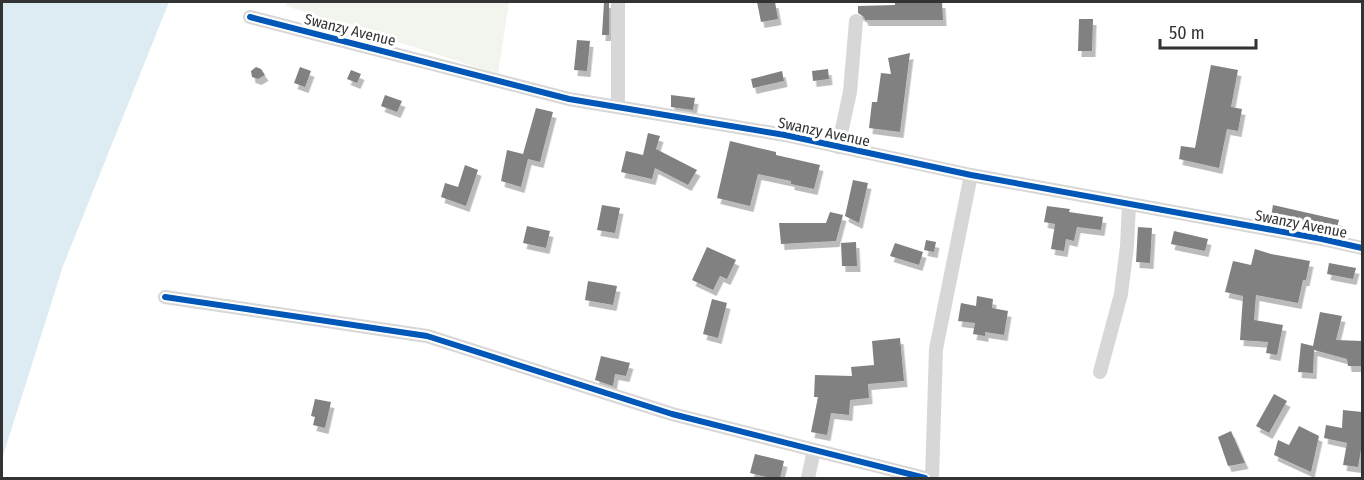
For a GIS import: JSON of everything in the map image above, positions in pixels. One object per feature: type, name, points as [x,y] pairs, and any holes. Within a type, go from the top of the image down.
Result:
[{"type":"street","points":[[618,2],[618,107]]},
{"type":"street","name":"Swanzy Avenue","points":[[250,17],[569,99],[785,135],[971,175],[1362,248]]},
{"type":"street","points":[[838,147],[850,92],[856,21]]},
{"type":"street","points":[[932,478],[936,349],[971,175]]},
{"type":"street","points":[[1100,372],[1121,294],[1129,204]]},
{"type":"street","points":[[165,297],[427,336],[672,414],[925,478]]},
{"type":"street","points":[[808,478],[814,450]]},
{"type":"shaded area","points":[[2,2],[169,2],[63,266],[2,459]]},
{"type":"shaded area","points":[[287,2],[509,2],[498,74],[286,6]]},
{"type":"building","points":[[604,2],[609,2],[609,35],[602,35]]},
{"type":"building","points":[[757,2],[775,2],[778,19],[761,22]]},
{"type":"building","points":[[895,2],[942,2],[943,20],[865,20],[858,13],[858,6],[895,5]]},
{"type":"building","points":[[1079,19],[1093,19],[1092,51],[1078,51]]},
{"type":"building","points":[[577,40],[590,41],[587,71],[574,70]]},
{"type":"building","points":[[910,53],[900,132],[869,128],[872,102],[877,102],[881,73],[891,74],[888,58]]},
{"type":"building","points":[[1211,65],[1238,70],[1231,107],[1242,109],[1238,131],[1227,129],[1219,168],[1179,159],[1181,146],[1195,148]]},
{"type":"building","points":[[256,67],[261,69],[265,75],[258,79],[252,77],[251,71]]},
{"type":"building","points":[[300,67],[311,71],[305,87],[294,83]]},
{"type":"building","points":[[828,69],[829,79],[813,81],[812,71]]},
{"type":"building","points":[[351,70],[361,74],[357,83],[347,79]]},
{"type":"building","points":[[782,71],[784,81],[753,88],[751,79]]},
{"type":"building","points":[[385,95],[402,101],[397,112],[381,106]]},
{"type":"building","points":[[671,95],[695,98],[693,110],[671,107]]},
{"type":"building","points":[[536,108],[553,112],[540,162],[528,159],[521,187],[501,181],[507,150],[523,154]]},
{"type":"building","points":[[648,133],[660,136],[656,149],[697,170],[688,185],[655,168],[652,179],[621,172],[626,151],[643,155]]},
{"type":"building","points":[[730,141],[820,165],[814,189],[758,174],[750,206],[717,198]]},
{"type":"building","points":[[465,165],[478,170],[466,206],[441,197],[445,183],[458,187]]},
{"type":"building","points":[[853,180],[868,183],[859,223],[845,216]]},
{"type":"building","points":[[602,205],[620,208],[615,233],[597,230]]},
{"type":"building","points":[[1273,205],[1339,220],[1336,231],[1271,217]]},
{"type":"building","points":[[1047,206],[1103,217],[1101,230],[1077,227],[1074,241],[1066,239],[1064,251],[1051,249],[1055,224],[1044,222]]},
{"type":"building","points":[[830,212],[843,215],[836,241],[781,244],[779,223],[826,223]]},
{"type":"building","points":[[527,226],[550,231],[546,248],[523,243]]},
{"type":"building","points":[[1138,227],[1152,228],[1150,263],[1136,262]]},
{"type":"building","points":[[1174,231],[1208,239],[1205,251],[1171,244]]},
{"type":"building","points":[[926,240],[936,242],[934,252],[924,250]]},
{"type":"building","points":[[856,242],[857,266],[842,266],[841,243]]},
{"type":"building","points":[[895,243],[923,252],[919,265],[890,256]]},
{"type":"building","points":[[707,247],[736,260],[727,279],[720,276],[713,290],[692,280]]},
{"type":"building","points":[[1255,249],[1310,261],[1298,303],[1256,295],[1254,320],[1283,325],[1277,355],[1266,353],[1268,342],[1240,340],[1243,296],[1225,292],[1233,261],[1251,265]]},
{"type":"building","points":[[1329,263],[1356,268],[1353,279],[1327,274]]},
{"type":"building","points":[[588,281],[617,286],[613,305],[585,300]]},
{"type":"building","points":[[977,296],[993,299],[992,308],[1008,311],[1004,335],[985,332],[985,336],[973,334],[975,323],[958,321],[961,303],[976,306]]},
{"type":"building","points":[[712,299],[727,303],[718,338],[703,334]]},
{"type":"building","points":[[1320,312],[1342,316],[1336,340],[1362,341],[1362,366],[1348,366],[1347,359],[1314,350],[1313,373],[1298,372],[1301,343],[1313,346]]},
{"type":"building","points":[[900,338],[904,381],[868,384],[869,398],[850,400],[849,415],[831,413],[827,435],[811,432],[818,397],[814,397],[815,375],[852,376],[851,367],[874,365],[872,341]]},
{"type":"building","points":[[601,356],[630,363],[626,376],[615,374],[613,386],[595,380]]},
{"type":"building","points":[[1274,394],[1287,401],[1269,433],[1256,426]]},
{"type":"building","points":[[315,399],[331,402],[325,428],[313,425],[315,417],[311,416]]},
{"type":"building","points":[[1343,410],[1362,412],[1362,444],[1358,467],[1343,465],[1347,443],[1324,438],[1326,425],[1342,428]]},
{"type":"building","points":[[1299,426],[1319,436],[1311,472],[1274,455],[1278,440],[1289,445]]},
{"type":"building","points":[[1231,431],[1245,463],[1228,466],[1218,437]]},
{"type":"building","points":[[755,454],[784,461],[780,478],[750,473]]},
{"type":"cycle path","points":[[250,17],[569,99],[785,135],[971,175],[1362,248]]},
{"type":"cycle path","points":[[165,297],[427,336],[672,414],[925,478]]}]
